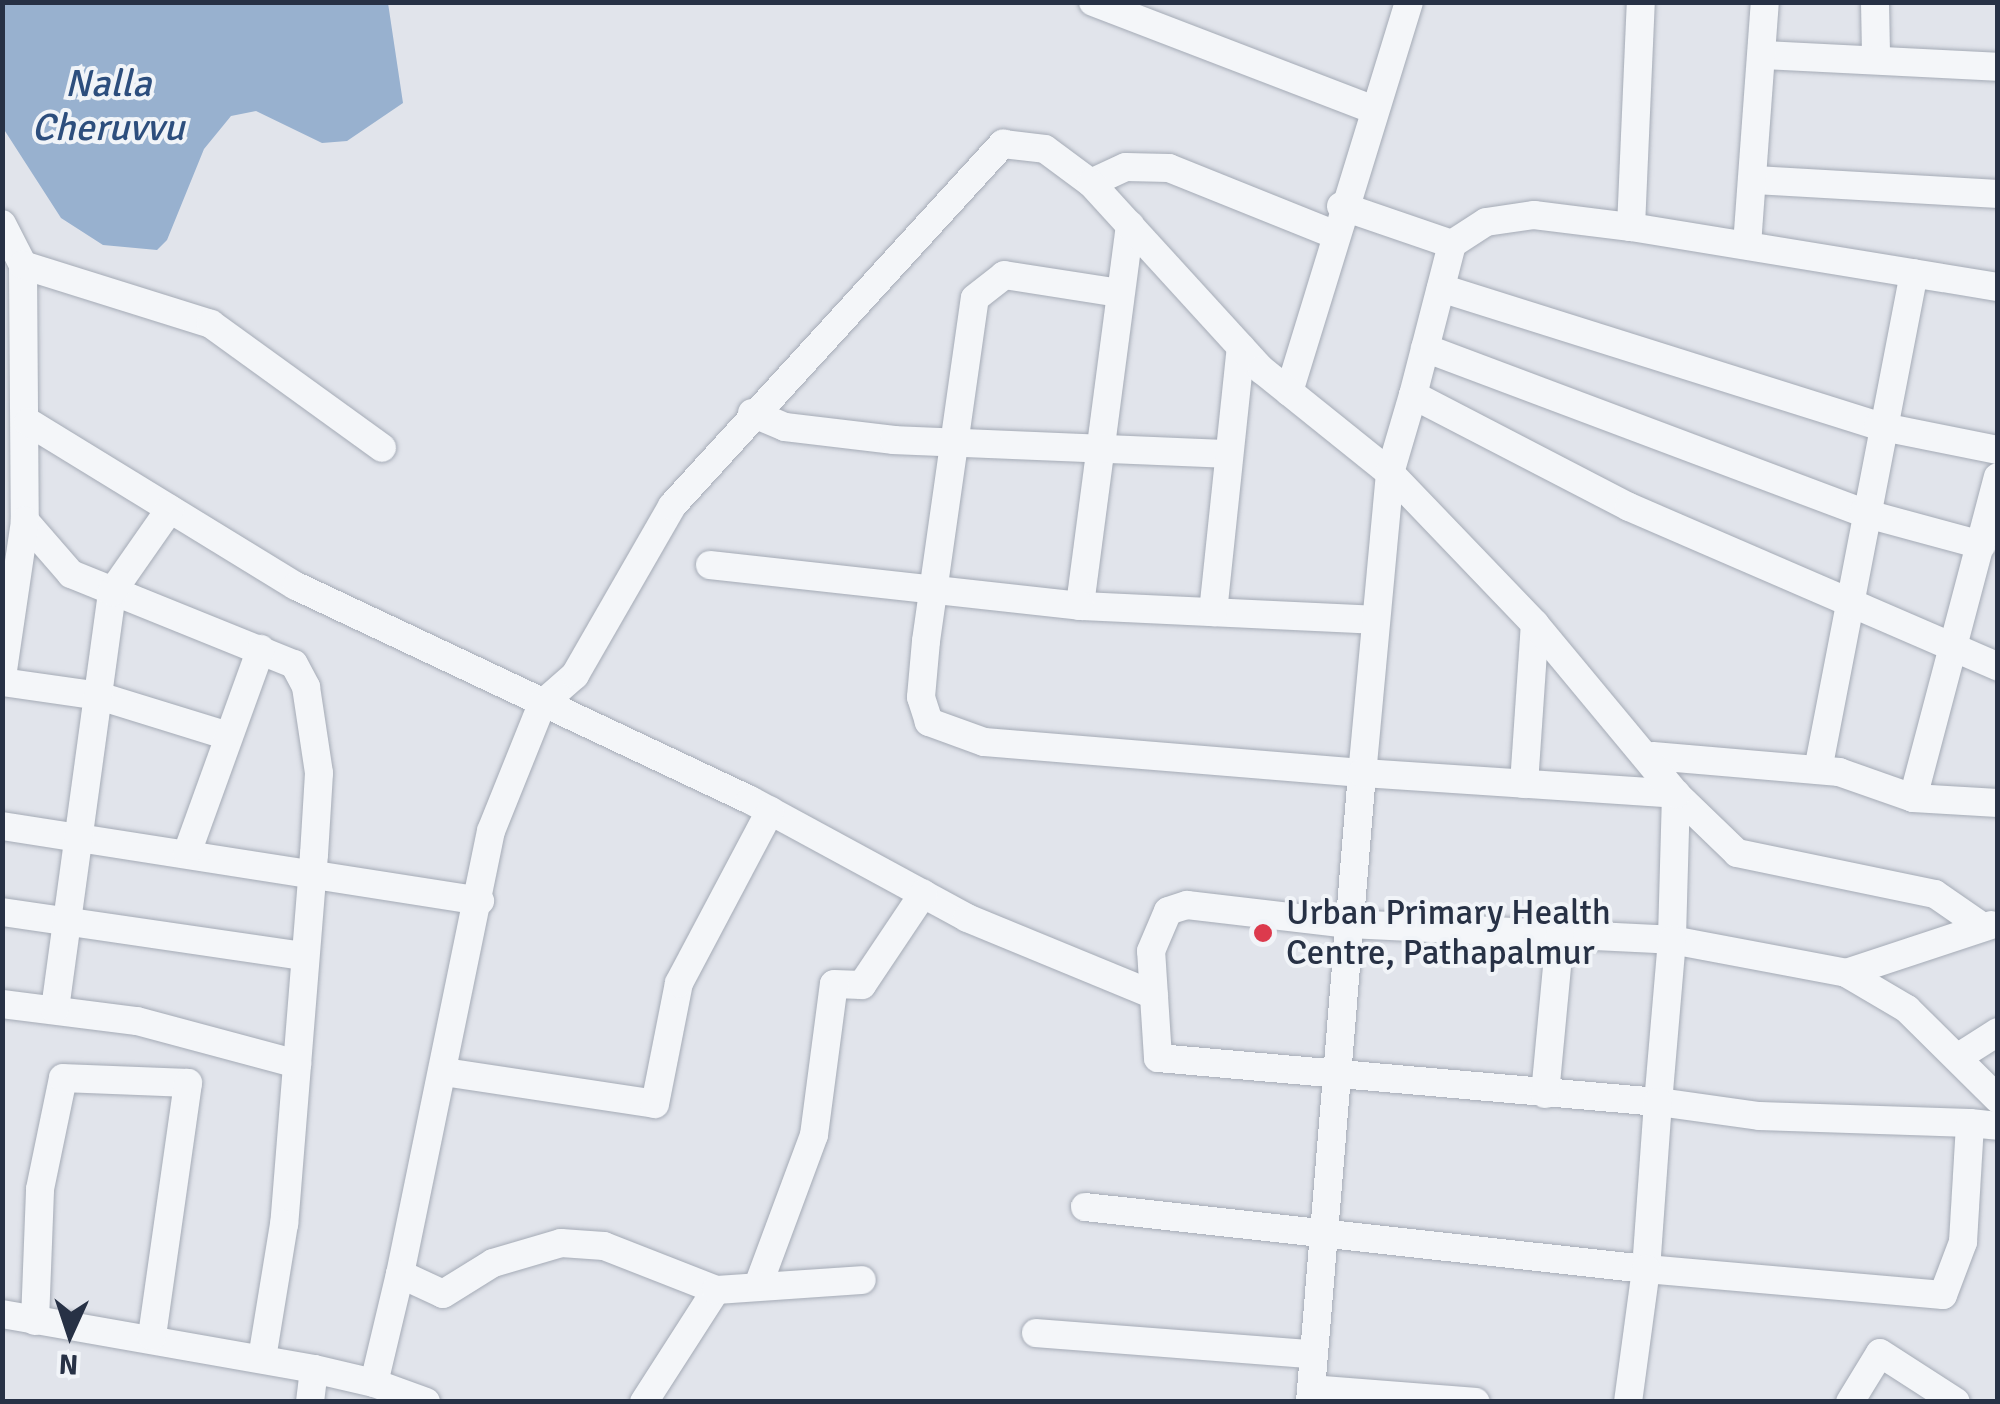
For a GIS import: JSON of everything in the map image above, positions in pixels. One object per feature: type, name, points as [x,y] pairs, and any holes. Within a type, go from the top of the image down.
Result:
[{"type":"street","points":[[1093,2],[1376,110]]},
{"type":"street","points":[[1290,392],[1336,219],[1376,110],[1409,2]]},
{"type":"street","points":[[1630,226],[1641,2]]},
{"type":"street","points":[[1747,245],[1756,180],[1765,2]]},
{"type":"street","points":[[1875,2],[1876,54]]},
{"type":"street","points":[[1763,55],[1876,54],[1998,67]]},
{"type":"street","points":[[374,1383],[444,1072],[491,831],[542,704],[576,675],[646,543],[752,413],[1003,144],[1045,149],[1091,183],[1241,347],[1390,473],[1536,624],[1652,756],[1676,794],[1738,853],[1935,894],[1989,925]]},
{"type":"street","points":[[1091,183],[1126,167],[1170,168],[1336,219],[1452,244]]},
{"type":"street","points":[[1756,180],[1998,194]]},
{"type":"street","points":[[1476,1402],[1311,1396],[1310,1354],[1390,473],[1452,244],[1486,222],[1534,215],[1630,226],[1998,287]]},
{"type":"street","points":[[2,224],[23,265],[28,422],[25,521],[8,607],[2,680],[100,696],[228,736]]},
{"type":"street","points":[[1080,606],[1130,225]]},
{"type":"street","points":[[23,265],[211,324],[382,448]]},
{"type":"street","points":[[1818,770],[1878,426],[1914,273]]},
{"type":"street","points":[[1119,293],[1004,275],[984,282],[933,592],[921,697],[929,722],[948,735],[1362,773],[1676,794]]},
{"type":"street","points":[[1442,288],[1878,426],[1998,450]]},
{"type":"street","points":[[1213,612],[1241,347]]},
{"type":"street","points":[[1425,348],[1863,513],[1982,545]]},
{"type":"street","points":[[1413,395],[1848,606],[1948,652],[1998,668]]},
{"type":"street","points":[[752,413],[819,432],[1101,444],[1230,454]]},
{"type":"street","points":[[28,422],[296,586],[770,811],[923,894],[1154,995]]},
{"type":"street","points":[[1913,798],[1948,652],[1982,545],[1998,477]]},
{"type":"street","points":[[54,1009],[112,592],[170,509]]},
{"type":"street","points":[[25,521],[72,574],[294,664],[306,687],[319,772],[313,873],[276,1294],[262,1358]]},
{"type":"street","points":[[710,565],[1080,606],[1376,620]]},
{"type":"street","points":[[1524,784],[1536,624]]},
{"type":"street","points":[[187,853],[261,649]]},
{"type":"street","points":[[1652,756],[1818,770],[1913,798],[1998,804]]},
{"type":"street","points":[[1628,1402],[1646,1269],[1672,940],[1676,794]]},
{"type":"street","points":[[444,1072],[655,1104],[679,983],[770,811]]},
{"type":"street","points":[[2,826],[480,900]]},
{"type":"street","points":[[759,1284],[814,1135],[834,984],[862,985],[923,894]]},
{"type":"street","points":[[1084,1207],[1323,1239],[1942,1295],[1962,1242],[1984,1124],[1759,1116],[1658,1102],[1336,1080],[1158,1058],[1151,951],[1168,911],[1187,905],[1349,924],[1672,940],[1846,973],[1960,1056],[1998,1099]]},
{"type":"street","points":[[2,912],[304,956]]},
{"type":"street","points":[[1846,973],[1989,925]]},
{"type":"street","points":[[1545,1094],[1560,935]]},
{"type":"street","points":[[2,1004],[54,1009],[297,1064]]},
{"type":"street","points":[[1960,1056],[1998,1032]]},
{"type":"street","points":[[35,1321],[40,1189],[63,1078],[188,1083],[152,1336]]},
{"type":"street","points":[[400,1274],[443,1294],[494,1263],[561,1243],[604,1246],[716,1290],[759,1284],[862,1280]]},
{"type":"street","points":[[644,1402],[716,1290]]},
{"type":"street","points":[[2,1314],[152,1336],[262,1358],[374,1383],[426,1402]]},
{"type":"street","points":[[1036,1332],[1310,1354]]},
{"type":"street","points":[[1850,1402],[1880,1353],[1956,1402]]},
{"type":"street","points":[[310,1402],[314,1369]]},
{"type":"water","name":"Nalla Cheruvvu","points":[[3,2],[388,3],[403,103],[347,141],[322,143],[256,111],[231,116],[204,149],[167,240],[157,250],[103,245],[61,218],[3,128]]},
{"type":"place","name":"Urban Primary Health Centre, Pathapalmur","points":[[1263,933]]}]
